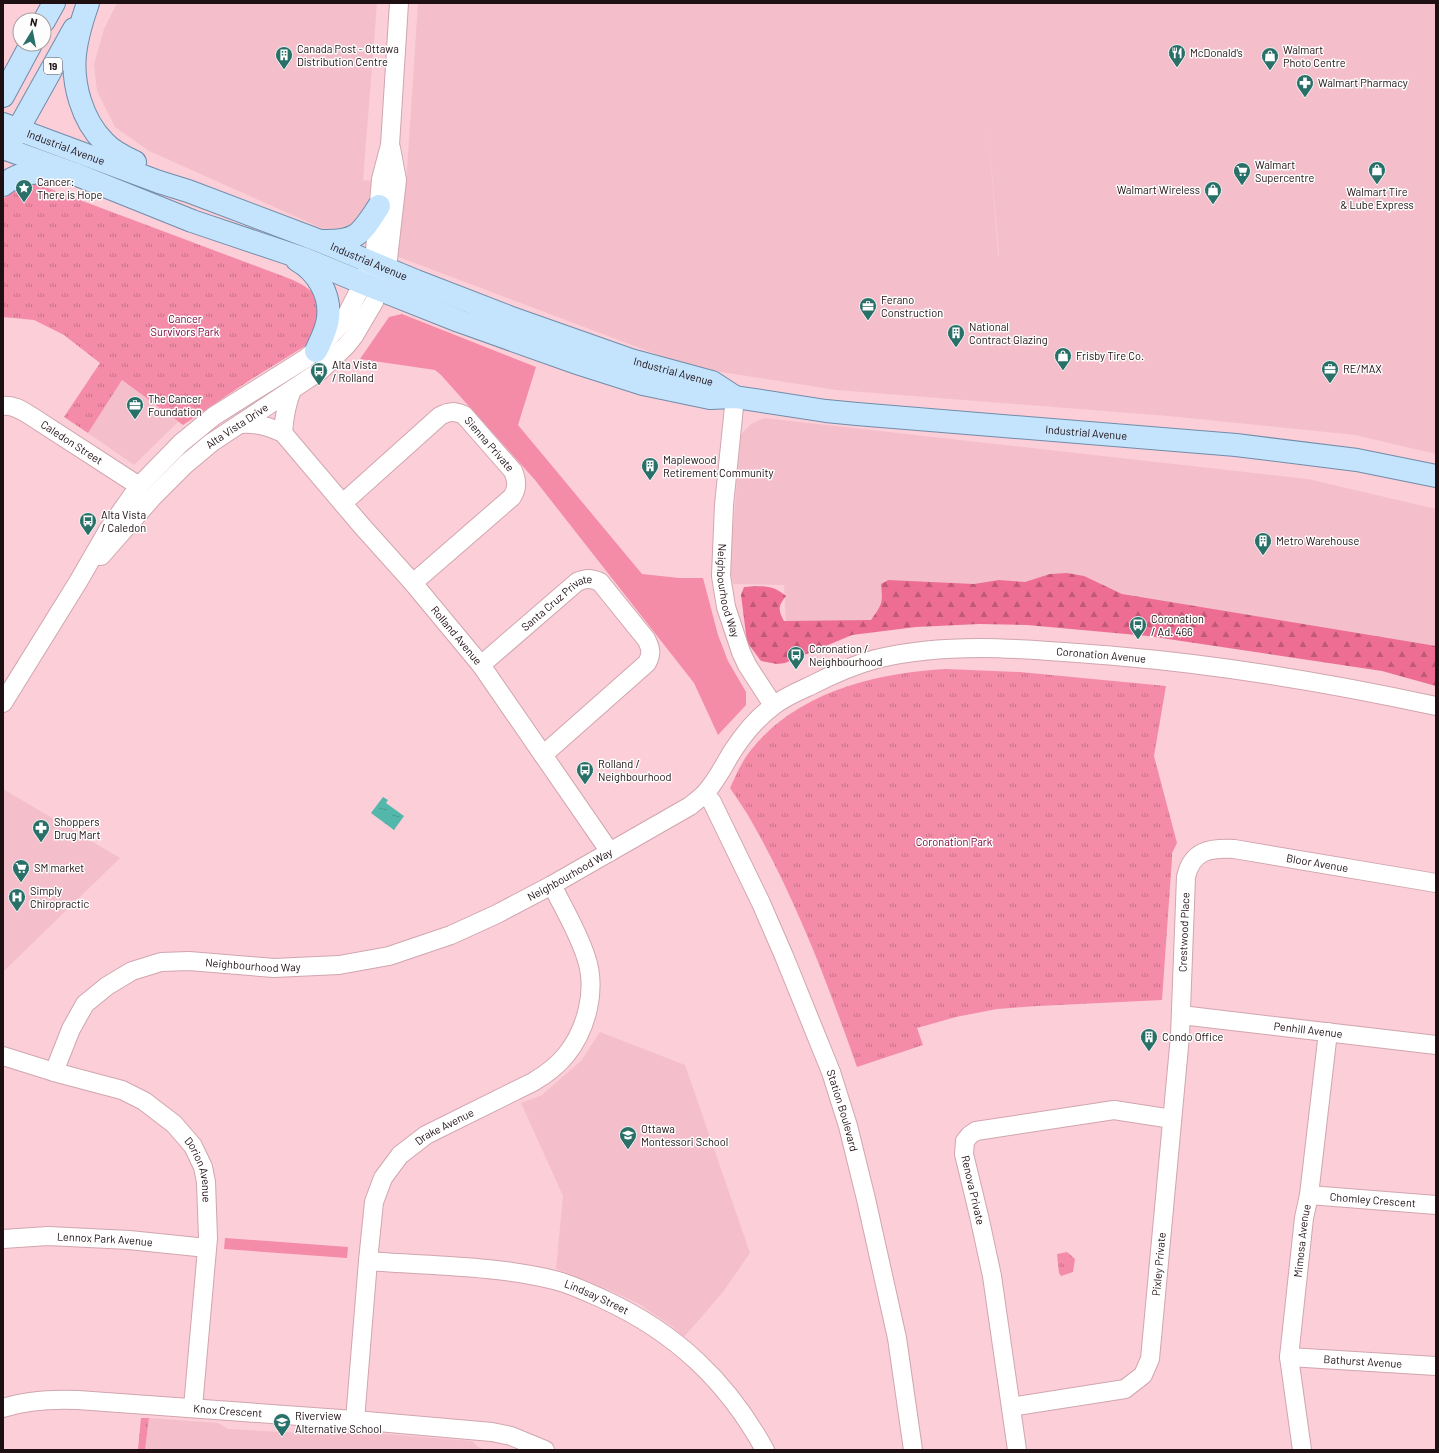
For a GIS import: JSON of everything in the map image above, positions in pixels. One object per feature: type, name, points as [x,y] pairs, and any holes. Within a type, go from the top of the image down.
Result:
[{"type":"main road","points":[[49,12],[54,3]]},
{"type":"main road","points":[[87,3],[77,38],[75,70],[77,90],[86,116],[104,143],[117,152],[188,191]]},
{"type":"main road","name":"19","points":[[4,151],[10,127],[87,3]]},
{"type":"main road","points":[[3,96],[27,52]]},
{"type":"main road","name":"Industrial Avenue","points":[[10,127],[159,182],[188,191],[320,241],[416,282],[533,326],[631,360],[712,382],[735,397]]},
{"type":"main road","name":"Industrial Avenue","points":[[4,151],[75,174],[192,221],[306,259],[459,321],[574,362],[643,384],[710,398],[735,397],[857,414],[1236,445],[1357,460],[1436,476]]},
{"type":"main road","points":[[3,185],[9,180],[27,172],[75,174]]},
{"type":"main road","points":[[320,241],[339,242],[359,234],[379,206]]},
{"type":"main road","points":[[267,246],[300,262],[310,270],[322,286],[328,303],[328,319],[316,351]]},
{"type":"street","points":[[379,265],[376,247],[381,179],[390,145],[399,3]]},
{"type":"street","points":[[379,265],[397,180],[390,145]]},
{"type":"street","name":"Alta Vista Drive","points":[[78,582],[171,479],[211,443],[320,371],[346,346],[363,323],[371,286],[379,265]]},
{"type":"street","name":"Alta Vista Drive","points":[[3,703],[78,582],[108,530],[139,486],[181,443],[214,416],[299,364],[316,351],[340,325],[354,302],[371,286]]},
{"type":"street","points":[[283,433],[283,421],[286,405],[292,390]]},
{"type":"street","name":"Neighbourhood Way","points":[[54,1072],[71,1029],[85,1004],[107,986],[132,972],[160,962],[189,961],[274,968],[338,965],[389,956],[451,935],[552,885],[690,806],[705,794],[744,736],[773,706],[747,665],[741,652],[726,607],[721,576],[724,504],[735,397]]},
{"type":"street","name":"Caledon Street","points":[[3,406],[6,405],[19,409],[31,416],[139,486]]},
{"type":"street","name":"Sienna Private","points":[[343,503],[440,416],[448,412],[456,411],[464,415],[510,466],[517,479],[516,491],[512,497],[413,583]]},
{"type":"street","name":"Rolland Avenue","points":[[240,424],[254,423],[267,426],[283,433],[413,583],[481,665],[610,852]]},
{"type":"street","name":"Santa Cruz Private","points":[[481,665],[577,582],[584,579],[592,578],[600,582],[646,639],[650,647],[651,656],[647,663],[543,754]]},
{"type":"street","name":"Coronation Avenue","points":[[773,706],[832,675],[871,661],[893,656],[968,648],[1066,652],[1191,664],[1304,679],[1366,690],[1436,706]]},
{"type":"street","name":"Station Boulevard","points":[[705,794],[712,802],[761,903],[831,1072],[850,1133],[897,1338],[913,1450]]},
{"type":"street","name":"Bloor Avenue","points":[[1199,854],[1215,849],[1234,849],[1436,883]]},
{"type":"street","name":"Crestwood Place","points":[[1181,1015],[1186,877],[1189,866],[1199,854]]},
{"type":"street","name":"Drake Avenue","points":[[354,1420],[374,1202],[383,1178],[400,1155],[426,1135],[533,1082],[544,1075],[566,1056],[582,1027],[588,1010],[590,974],[577,934],[552,885]]},
{"type":"street","name":"Penhill Avenue","points":[[1181,1015],[1436,1045]]},
{"type":"street","name":"Pixley Private","points":[[1011,1407],[1125,1389],[1143,1376],[1150,1358],[1181,1015]]},
{"type":"street","name":"Mimosa Avenue","points":[[1302,1450],[1289,1357],[1304,1218],[1309,1195],[1328,1032]]},
{"type":"street","name":"Dorion Avenue","points":[[3,1056],[54,1072],[122,1090],[144,1102],[174,1124],[193,1146],[203,1167],[206,1182],[207,1248],[193,1407]]},
{"type":"street","name":"Renova Private","points":[[1017,1450],[992,1276],[979,1216],[965,1163],[965,1141],[976,1131],[1114,1110],[1172,1119]]},
{"type":"street","name":"Chomley Crescent","points":[[1309,1195],[1436,1205]]},
{"type":"street","name":"Lennox Park Avenue","points":[[3,1239],[48,1236],[129,1240],[207,1248]]},
{"type":"street","name":"Lindsay Street","points":[[368,1261],[482,1269],[538,1277],[562,1283],[616,1305],[653,1327],[678,1345],[711,1374],[735,1402],[765,1450]]},
{"type":"street","name":"Bathurst Avenue","points":[[1289,1357],[1436,1366]]},
{"type":"street","name":"Knox Crescent","points":[[3,1408],[39,1400],[193,1407],[492,1432],[511,1436],[545,1450]]},
{"type":"shaded area","points":[[117,3],[377,3],[363,180],[406,185],[418,3],[1436,3],[1436,454],[1355,435],[1168,416],[836,390],[690,367],[319,227],[149,151],[115,127],[97,91],[94,64],[104,29]],"holes":[[[988,126],[999,256],[998,254]]]},
{"type":"shaded area","points":[[122,380],[178,422],[134,465],[88,433]]},
{"type":"shaded area","points":[[764,418],[1308,479],[1436,509],[1436,656],[1056,593],[884,580],[878,621],[786,623],[784,585],[733,584],[731,573],[731,551],[741,434],[751,424]]},
{"type":"shaded area","points":[[3,789],[120,858],[3,972]]},
{"type":"shaded area","name":"Ottawa Montessori School","points":[[600,1032],[685,1065],[750,1253],[723,1292],[684,1337],[672,1326],[639,1304],[607,1289],[556,1269],[563,1196],[521,1103],[542,1095],[581,1061]]},
{"type":"shaded area","name":"Riverview Alternative School","points":[[149,1418],[218,1423],[228,1429],[299,1433],[308,1428],[472,1441],[478,1447],[486,1450],[145,1450]]},
{"type":"green space","name":"Cancer Survivors Park","points":[[32,182],[303,285],[313,293],[322,306],[310,343],[250,380],[183,425],[122,380],[88,433],[64,417],[100,363],[64,335],[34,320],[3,317],[3,200],[16,188],[23,184]]},
{"type":"green space","points":[[402,314],[536,367],[518,425],[642,574],[679,578],[703,578],[718,635],[728,661],[746,692],[746,705],[718,735],[694,683],[535,480],[441,375],[435,370],[360,359],[389,317]]},
{"type":"green space","points":[[1067,573],[1084,576],[1122,594],[1436,646],[1436,686],[1382,671],[1148,636],[1027,625],[979,624],[916,627],[852,635],[785,663],[777,664],[761,661],[747,642],[741,595],[744,587],[761,586],[776,589],[786,596],[780,605],[781,614],[784,621],[871,620],[881,604],[881,584],[888,580],[974,584],[999,580],[1025,582],[1050,574]]},
{"type":"green space","name":"Coronation Park","points":[[946,669],[1020,672],[1166,686],[1154,756],[1177,843],[1172,853],[1162,1000],[997,1009],[956,1017],[917,1028],[923,1045],[857,1067],[823,974],[797,912],[769,853],[748,815],[730,788],[739,768],[748,754],[770,730],[791,713],[814,700],[839,689],[865,681],[919,671]]},
{"type":"green space","points":[[225,1238],[348,1247],[347,1258],[224,1249]]},
{"type":"green space","points":[[1067,1252],[1075,1259],[1073,1272],[1061,1276],[1059,1273],[1057,1254]]},
{"type":"green space","points":[[141,1418],[149,1418],[145,1450],[138,1450]]},
{"type":"water","points":[[383,797],[388,800],[386,803],[404,816],[394,830],[371,813]]},
{"type":"place","name":"McDonald's","points":[[1177,68]]},
{"type":"place","name":"Canada Post - Ottawa Distribution Centre","points":[[284,70]]},
{"type":"place","name":"Walmart Photo Centre","points":[[1270,71]]},
{"type":"place","name":"Walmart Pharmacy","points":[[1305,98]]},
{"type":"place","name":"Walmart Tire & Lube Express","points":[[1377,185]]},
{"type":"place","name":"Walmart Supercentre","points":[[1242,186]]},
{"type":"place","name":"Cancer: There is Hope","points":[[24,203]]},
{"type":"place","name":"Walmart Wireless","points":[[1213,205]]},
{"type":"place","name":"Ferano Construction","points":[[868,321]]},
{"type":"place","name":"National Contract Glazing","points":[[956,348]]},
{"type":"place","name":"Frisby Tire Co.","points":[[1063,371]]},
{"type":"place","name":"RE/MAX","points":[[1330,384]]},
{"type":"place","name":"Alta Vista / Rolland","points":[[319,386]]},
{"type":"place","name":"The Cancer Foundation","points":[[135,420]]},
{"type":"place","name":"Maplewood Retirement Community","points":[[650,481]]},
{"type":"place","name":"Alta Vista / Caledon","points":[[88,536]]},
{"type":"place","name":"Metro Warehouse","points":[[1263,556]]},
{"type":"place","name":"Coronation / Ad. 466","points":[[1138,640]]},
{"type":"place","name":"Coronation / Neighbourhood","points":[[796,670]]},
{"type":"place","name":"Rolland / Neighbourhood","points":[[585,785]]},
{"type":"place","name":"Shoppers Drug Mart","points":[[41,843]]},
{"type":"place","name":"SM market","points":[[21,883]]},
{"type":"place","name":"Simply Chiropractic","points":[[17,912]]},
{"type":"place","name":"Condo Office","points":[[1149,1052]]},
{"type":"place","name":"Ottawa Montessori School","points":[[628,1150]]},
{"type":"place","name":"Riverview Alternative School","points":[[282,1437]]}]
